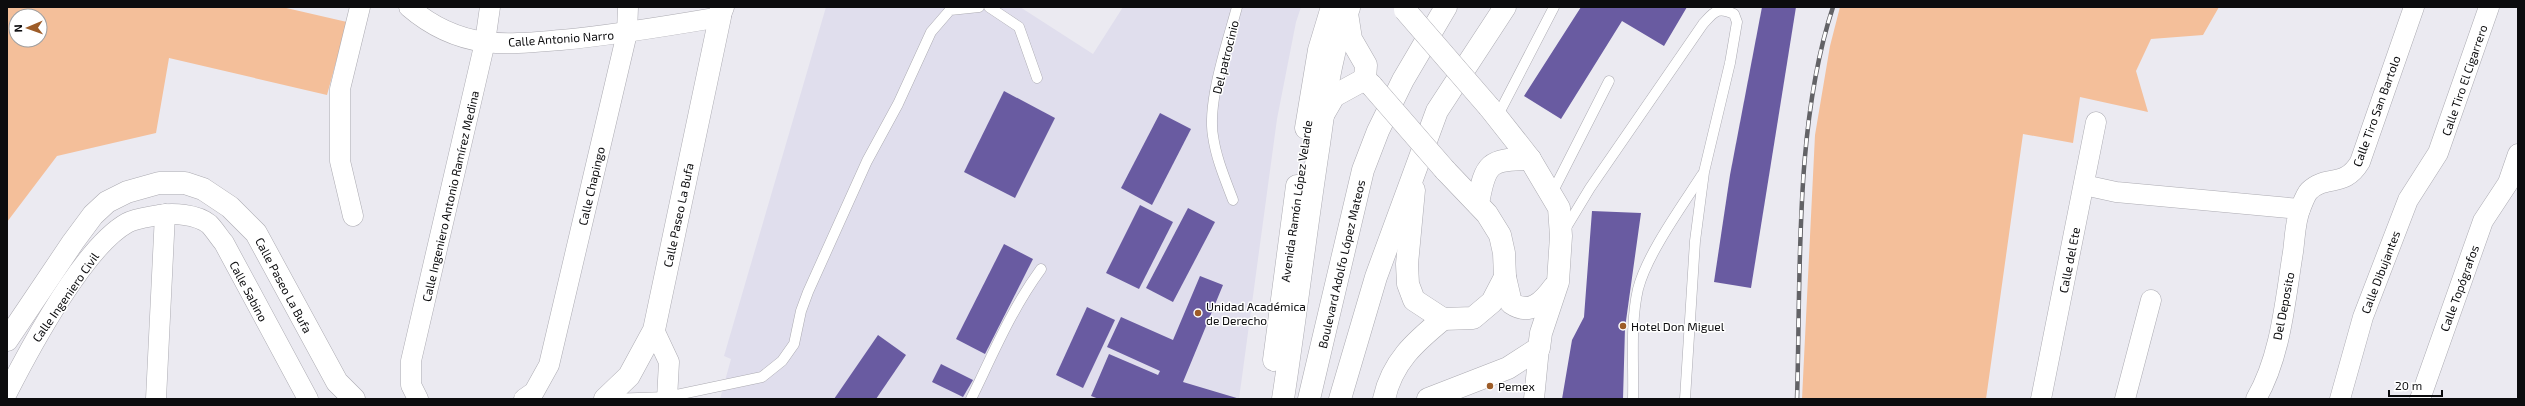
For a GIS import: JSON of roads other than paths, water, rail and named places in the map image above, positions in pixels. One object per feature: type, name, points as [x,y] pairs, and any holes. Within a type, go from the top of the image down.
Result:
[{"type":"street","points":[[353,216],[340,161],[340,89],[360,7]]},
{"type":"street","name":"Calle Antonio Narro","points":[[409,7],[422,18],[442,30],[485,42],[532,43],[627,33],[722,10]]},
{"type":"street","name":"Calle Ingeniero Antonio Ramírez Medina","points":[[414,392],[411,361],[485,42],[490,7]]},
{"type":"street","name":"Calle Chapingo","points":[[524,399],[534,392],[549,365],[627,33],[628,7]]},
{"type":"street","points":[[1340,399],[1376,277],[1437,111],[1505,7]]},
{"type":"street","name":"Calle Tiro San Bartolo","points":[[2300,209],[2309,191],[2324,182],[2346,178],[2353,173],[2360,162],[2414,7]]},
{"type":"street","name":"Calle Tiro El Cigarrero","points":[[2438,153],[2489,7]]},
{"type":"street","points":[[1402,8],[1493,112],[1530,159],[1560,208],[1561,236],[1558,282],[1541,333],[1534,399]]},
{"type":"street","name":"Calle Paseo La Bufa","points":[[607,399],[629,376],[654,330],[722,10]]},
{"type":"street","points":[[1327,53],[1344,11]]},
{"type":"street","points":[[1344,11],[1355,49],[1366,65],[1369,82],[1445,170],[1487,214],[1500,235],[1505,277],[1511,303],[1518,308],[1526,309],[1542,304],[1558,282]]},
{"type":"street","name":"Boulevard Adolfo López Mateos","points":[[1309,399],[1363,170],[1378,130],[1403,80],[1442,13]]},
{"type":"street","name":"Avenida Ramón López Velarde","points":[[1283,399],[1323,115],[1327,53]]},
{"type":"street","name":"Avenida Ramón López Velarde","points":[[1268,399],[1327,53]]},
{"type":"street","points":[[1323,115],[1334,96],[1369,82]]},
{"type":"street","name":"Calle del Ete","points":[[2041,399],[2096,122]]},
{"type":"street","name":"Calle Dibujantes","points":[[2340,399],[2363,317],[2408,200],[2438,153]]},
{"type":"street","name":"Calle Topógrafos","points":[[2420,399],[2483,221],[2508,183],[2518,154]]},
{"type":"street","points":[[1478,204],[1482,182],[1488,169],[1503,159],[1530,159]]},
{"type":"street","points":[[1416,166],[1413,221],[1407,264],[1408,284],[1414,300],[1443,320]]},
{"type":"street","name":"Calle Paseo La Bufa","points":[[7,340],[73,242],[93,215],[107,202],[127,192],[158,183],[185,183],[204,189],[230,207],[256,233],[337,382],[354,399]]},
{"type":"street","points":[[2084,185],[2116,192],[2300,209]]},
{"type":"street","name":"Del Deposito","points":[[2256,399],[2266,382],[2281,326],[2300,209]]},
{"type":"street","points":[[156,399],[165,214]]},
{"type":"street","name":"Calle Ingeniero Civil","points":[[7,393],[32,345],[82,269],[99,248],[128,222],[165,214]]},
{"type":"street","name":"Calle Sabino","points":[[165,214],[181,214],[208,224],[224,243],[308,399]]},
{"type":"street","points":[[1384,399],[1386,387],[1403,354],[1443,320],[1472,318],[1492,302],[1505,277]]},
{"type":"street","points":[[2125,399],[2152,300]]},
{"type":"street","points":[[654,330],[669,362],[667,398]]},
{"type":"street","points":[[1428,399],[1508,368],[1539,348]]},
{"type":"lane","points":[[607,399],[667,398],[762,377],[782,361],[794,344],[801,311],[808,292],[867,161],[898,104],[931,32],[950,10],[979,7]]},
{"type":"lane","points":[[989,7],[1019,27],[1037,78]]},
{"type":"lane","name":"Del patrocinio","points":[[1233,200],[1221,170],[1212,134],[1214,94],[1237,7]]},
{"type":"lane","points":[[1493,112],[1554,7]]},
{"type":"lane","points":[[1561,236],[1590,188],[1703,24],[1714,12],[1724,9],[1734,14],[1737,22],[1730,63],[1704,172],[1695,241],[1685,399]]},
{"type":"lane","points":[[1551,195],[1608,81]]},
{"type":"lane","points":[[1633,399],[1635,316],[1638,289],[1652,257],[1679,210],[1704,172]]},
{"type":"lane","points":[[971,399],[1009,318],[1022,294],[1041,269]]},
{"type":"railway","points":[[1797,399],[1800,252],[1806,150],[1811,101],[1820,53],[1833,7]]},
{"type":"place","name":"Unidad Académica de Derecho","points":[[1198,313]]},
{"type":"place","name":"Hotel Don Miguel","points":[[1623,326]]},
{"type":"place","name":"Pemex","points":[[1490,386]]}]
